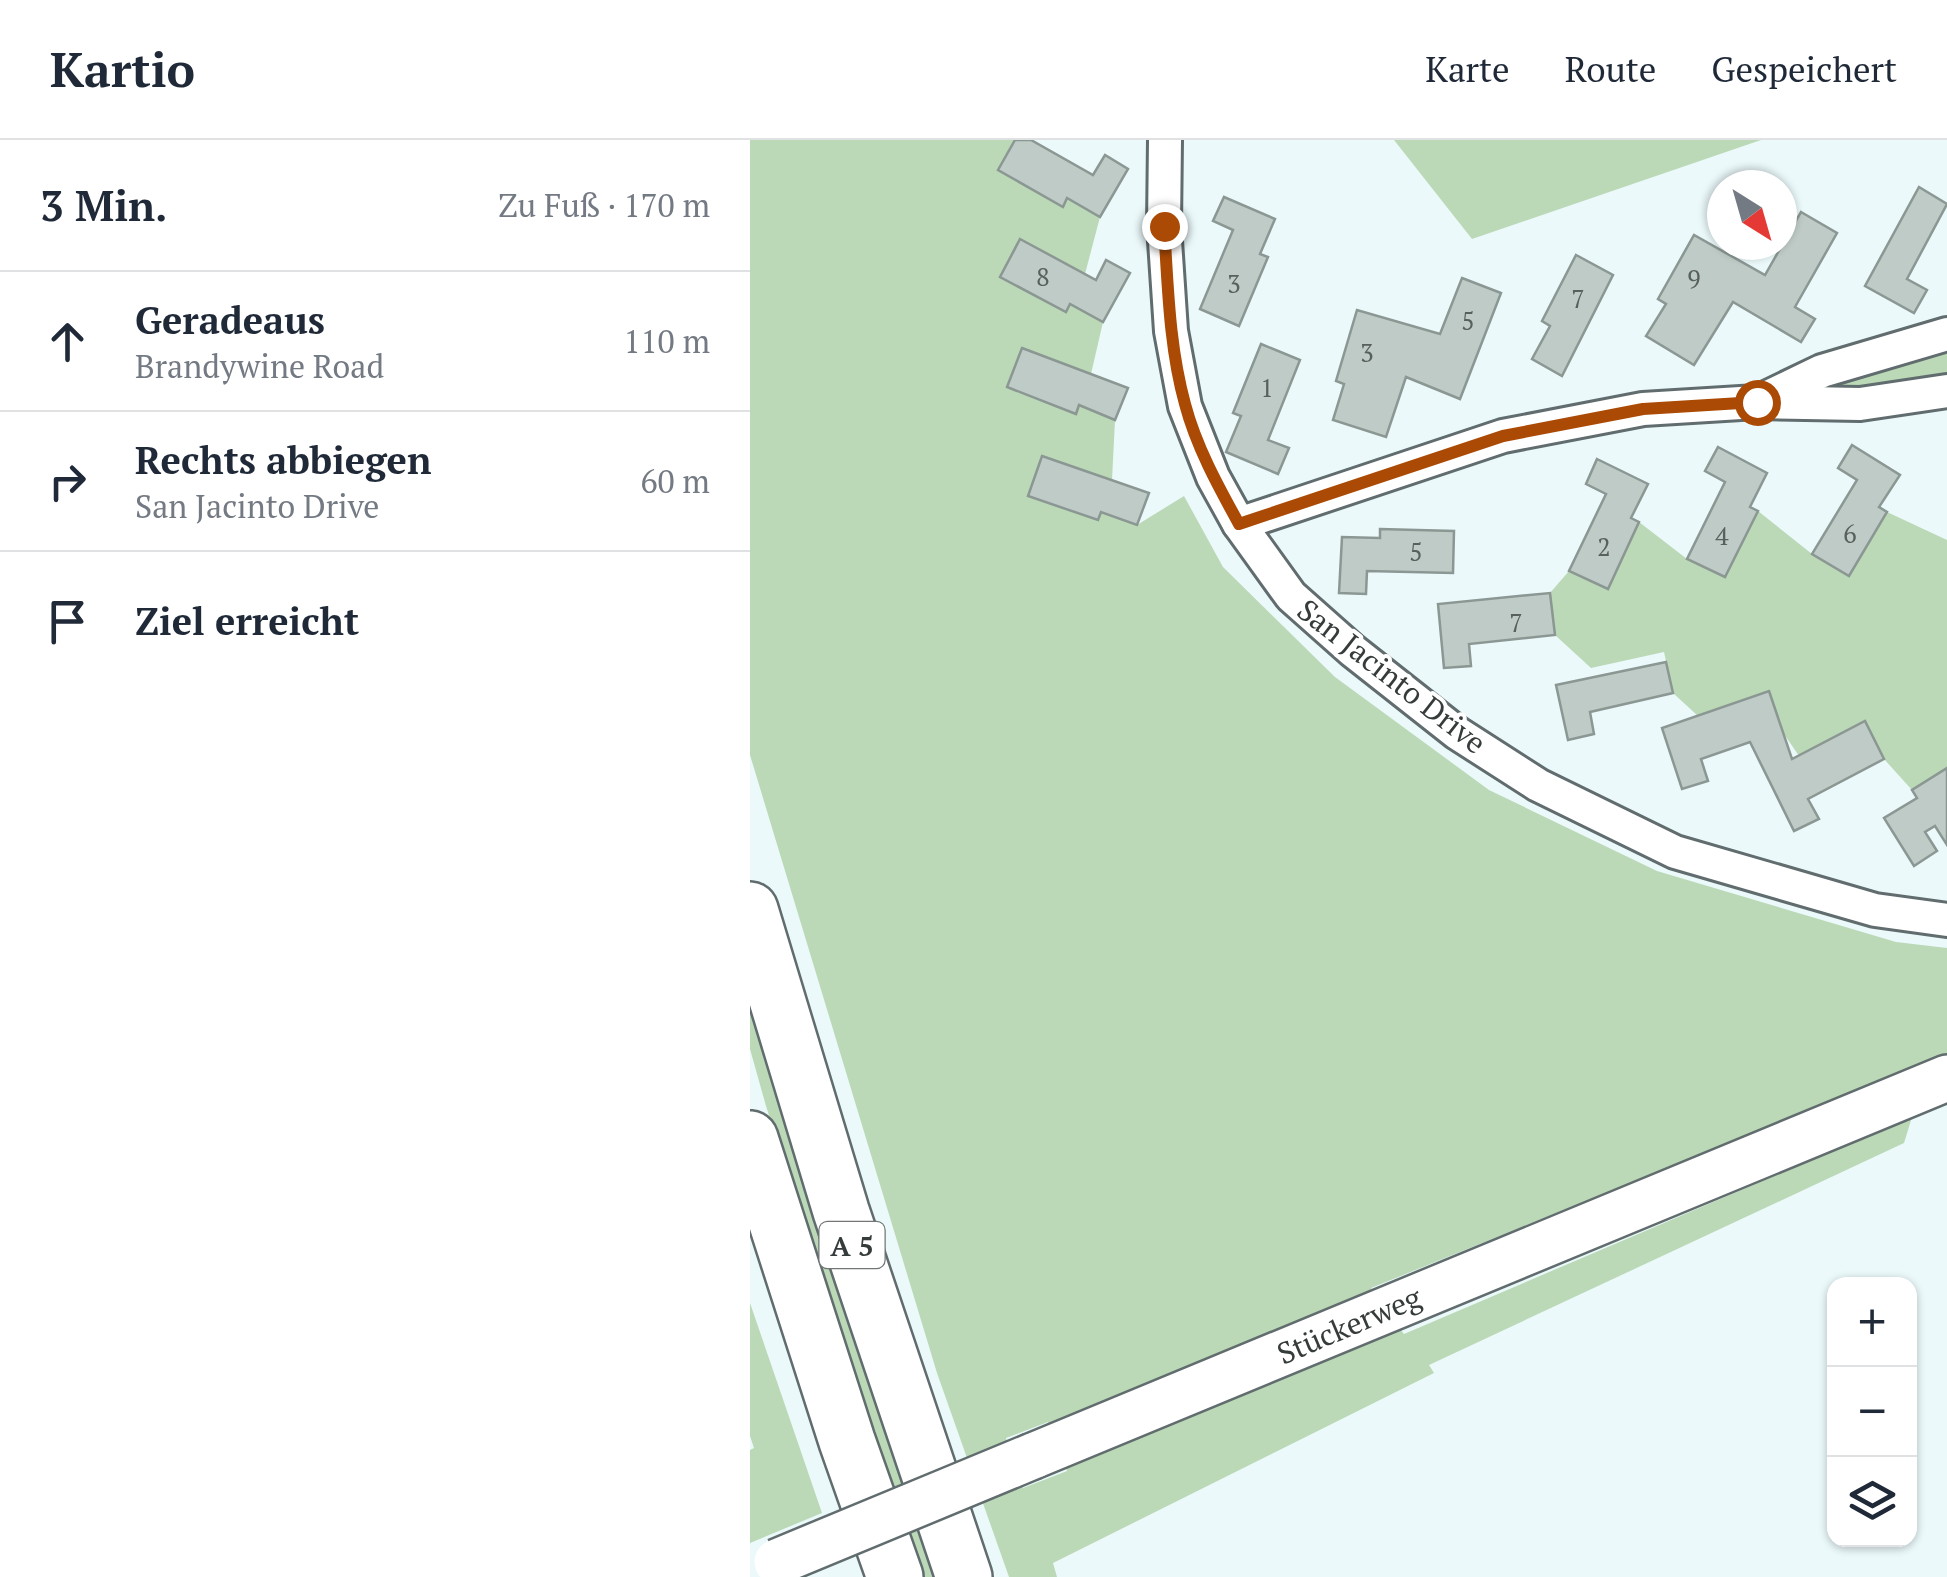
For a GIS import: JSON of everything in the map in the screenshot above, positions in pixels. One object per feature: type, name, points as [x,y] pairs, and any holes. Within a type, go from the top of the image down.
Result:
[{"type":"highway","name":"A 5","points":[[750,910],[841,1211],[964,1577]]},
{"type":"highway","name":"A 5","points":[[750,1139],[835,1406],[895,1577]]},
{"type":"street","name":"San Jacinto Drive","points":[[1165,140],[1164,226],[1171,332],[1185,406],[1213,476],[1239,524],[1291,596],[1457,733],[1538,784],[1675,852],[1876,910],[1947,920]]},
{"type":"street","points":[[1757,402],[1822,370],[1947,334]]},
{"type":"street","points":[[1239,524],[1503,436],[1643,409],[1757,402],[1860,404],[1947,391]]},
{"type":"street","name":"Stückerweg","points":[[763,1567],[1947,1078]]},
{"type":"green space","points":[[750,140],[1015,140],[999,171],[1062,206],[1067,198],[1100,217],[1085,274],[1020,240],[1070,304],[1103,322],[1091,374],[1022,348],[1007,387],[1075,413],[1079,405],[1115,420],[1112,480],[1042,456],[1028,496],[1097,520],[1101,512],[1137,525],[1184,496],[1223,567],[1335,677],[1489,790],[1657,871],[1896,942],[1947,948],[1947,1055],[1371,1288],[1376,1296],[1052,1430],[1048,1422],[1006,1438],[1023,1488],[1067,1471],[1064,1462],[1395,1323],[1404,1334],[1912,1117],[1904,1143],[1429,1365],[1434,1373],[1053,1563],[1057,1577],[1009,1577],[937,1373],[750,755]]},
{"type":"green space","points":[[1394,140],[1761,140],[1472,239]]},
{"type":"green space","points":[[1947,353],[1947,374],[1826,391],[1822,385]]},
{"type":"green space","points":[[1758,511],[1812,554],[1849,575],[1887,512],[1947,540],[1947,768],[1912,790],[1884,759],[1865,721],[1799,756],[1782,731],[1698,716],[1673,693],[1664,652],[1591,668],[1555,635],[1550,593],[1569,571],[1608,589],[1639,522],[1687,559],[1725,577]]},
{"type":"green space","points":[[750,1004],[845,1312],[936,1577],[923,1577],[869,1425],[766,1106],[750,1049]]},
{"type":"green space","points":[[750,1303],[822,1513],[750,1543],[750,1450],[754,1448],[750,1436]]},
{"type":"building","points":[[1015,140],[1031,140],[1093,175],[1105,155],[1128,169],[1100,217],[1067,198],[1063,207],[998,170]]},
{"type":"building","points":[[1919,187],[1947,204],[1907,279],[1927,290],[1914,313],[1865,286]]},
{"type":"building","points":[[1224,197],[1275,219],[1260,254],[1268,257],[1239,326],[1200,309],[1233,230],[1213,221]]},
{"type":"building","points":[[1801,212],[1837,233],[1795,307],[1815,319],[1801,342],[1733,302],[1694,365],[1646,336],[1666,304],[1658,299],[1694,235],[1707,242],[1707,260],[1738,260],[1765,275],[1774,260],[1797,260],[1797,219]]},
{"type":"building","points":[[1020,239],[1096,280],[1106,260],[1130,273],[1103,322],[1070,304],[1066,312],[1000,277]]},
{"type":"building","points":[[1576,255],[1613,275],[1562,376],[1532,359],[1550,326],[1542,321]]},
{"type":"building","points":[[1462,278],[1501,293],[1460,399],[1406,377],[1386,437],[1333,420],[1344,384],[1336,381],[1357,310],[1440,334]]},
{"type":"building","points":[[1261,344],[1300,360],[1268,440],[1289,448],[1278,474],[1226,452],[1241,416],[1233,413]]},
{"type":"building","points":[[1022,348],[1128,388],[1115,420],[1079,405],[1076,414],[1007,387]]},
{"type":"building","points":[[1852,445],[1900,475],[1879,507],[1887,512],[1849,576],[1812,554],[1857,480],[1838,468]]},
{"type":"building","points":[[1718,447],[1767,473],[1750,507],[1758,511],[1725,577],[1687,559],[1725,482],[1705,471]]},
{"type":"building","points":[[1042,456],[1149,493],[1137,525],[1101,512],[1098,520],[1028,496]]},
{"type":"building","points":[[1597,459],[1648,484],[1631,518],[1639,522],[1608,589],[1569,571],[1606,494],[1586,484]]},
{"type":"building","points":[[1380,529],[1454,531],[1453,573],[1367,571],[1366,594],[1339,593],[1342,537],[1380,538]]},
{"type":"building","points":[[1550,593],[1555,635],[1469,644],[1471,666],[1444,668],[1438,604]]},
{"type":"building","points":[[1666,662],[1673,693],[1590,712],[1594,734],[1568,740],[1556,685]]},
{"type":"building","points":[[1769,691],[1792,759],[1865,721],[1884,759],[1808,799],[1819,819],[1794,831],[1750,742],[1701,759],[1708,781],[1682,789],[1662,728]]},
{"type":"building","points":[[1947,768],[1947,845],[1935,826],[1925,832],[1937,851],[1914,866],[1884,818],[1917,798],[1912,790]]},
{"type":"route","points":[[1164,226],[1171,332],[1185,406],[1213,476],[1239,524],[1503,436],[1643,409],[1757,402]]}]
